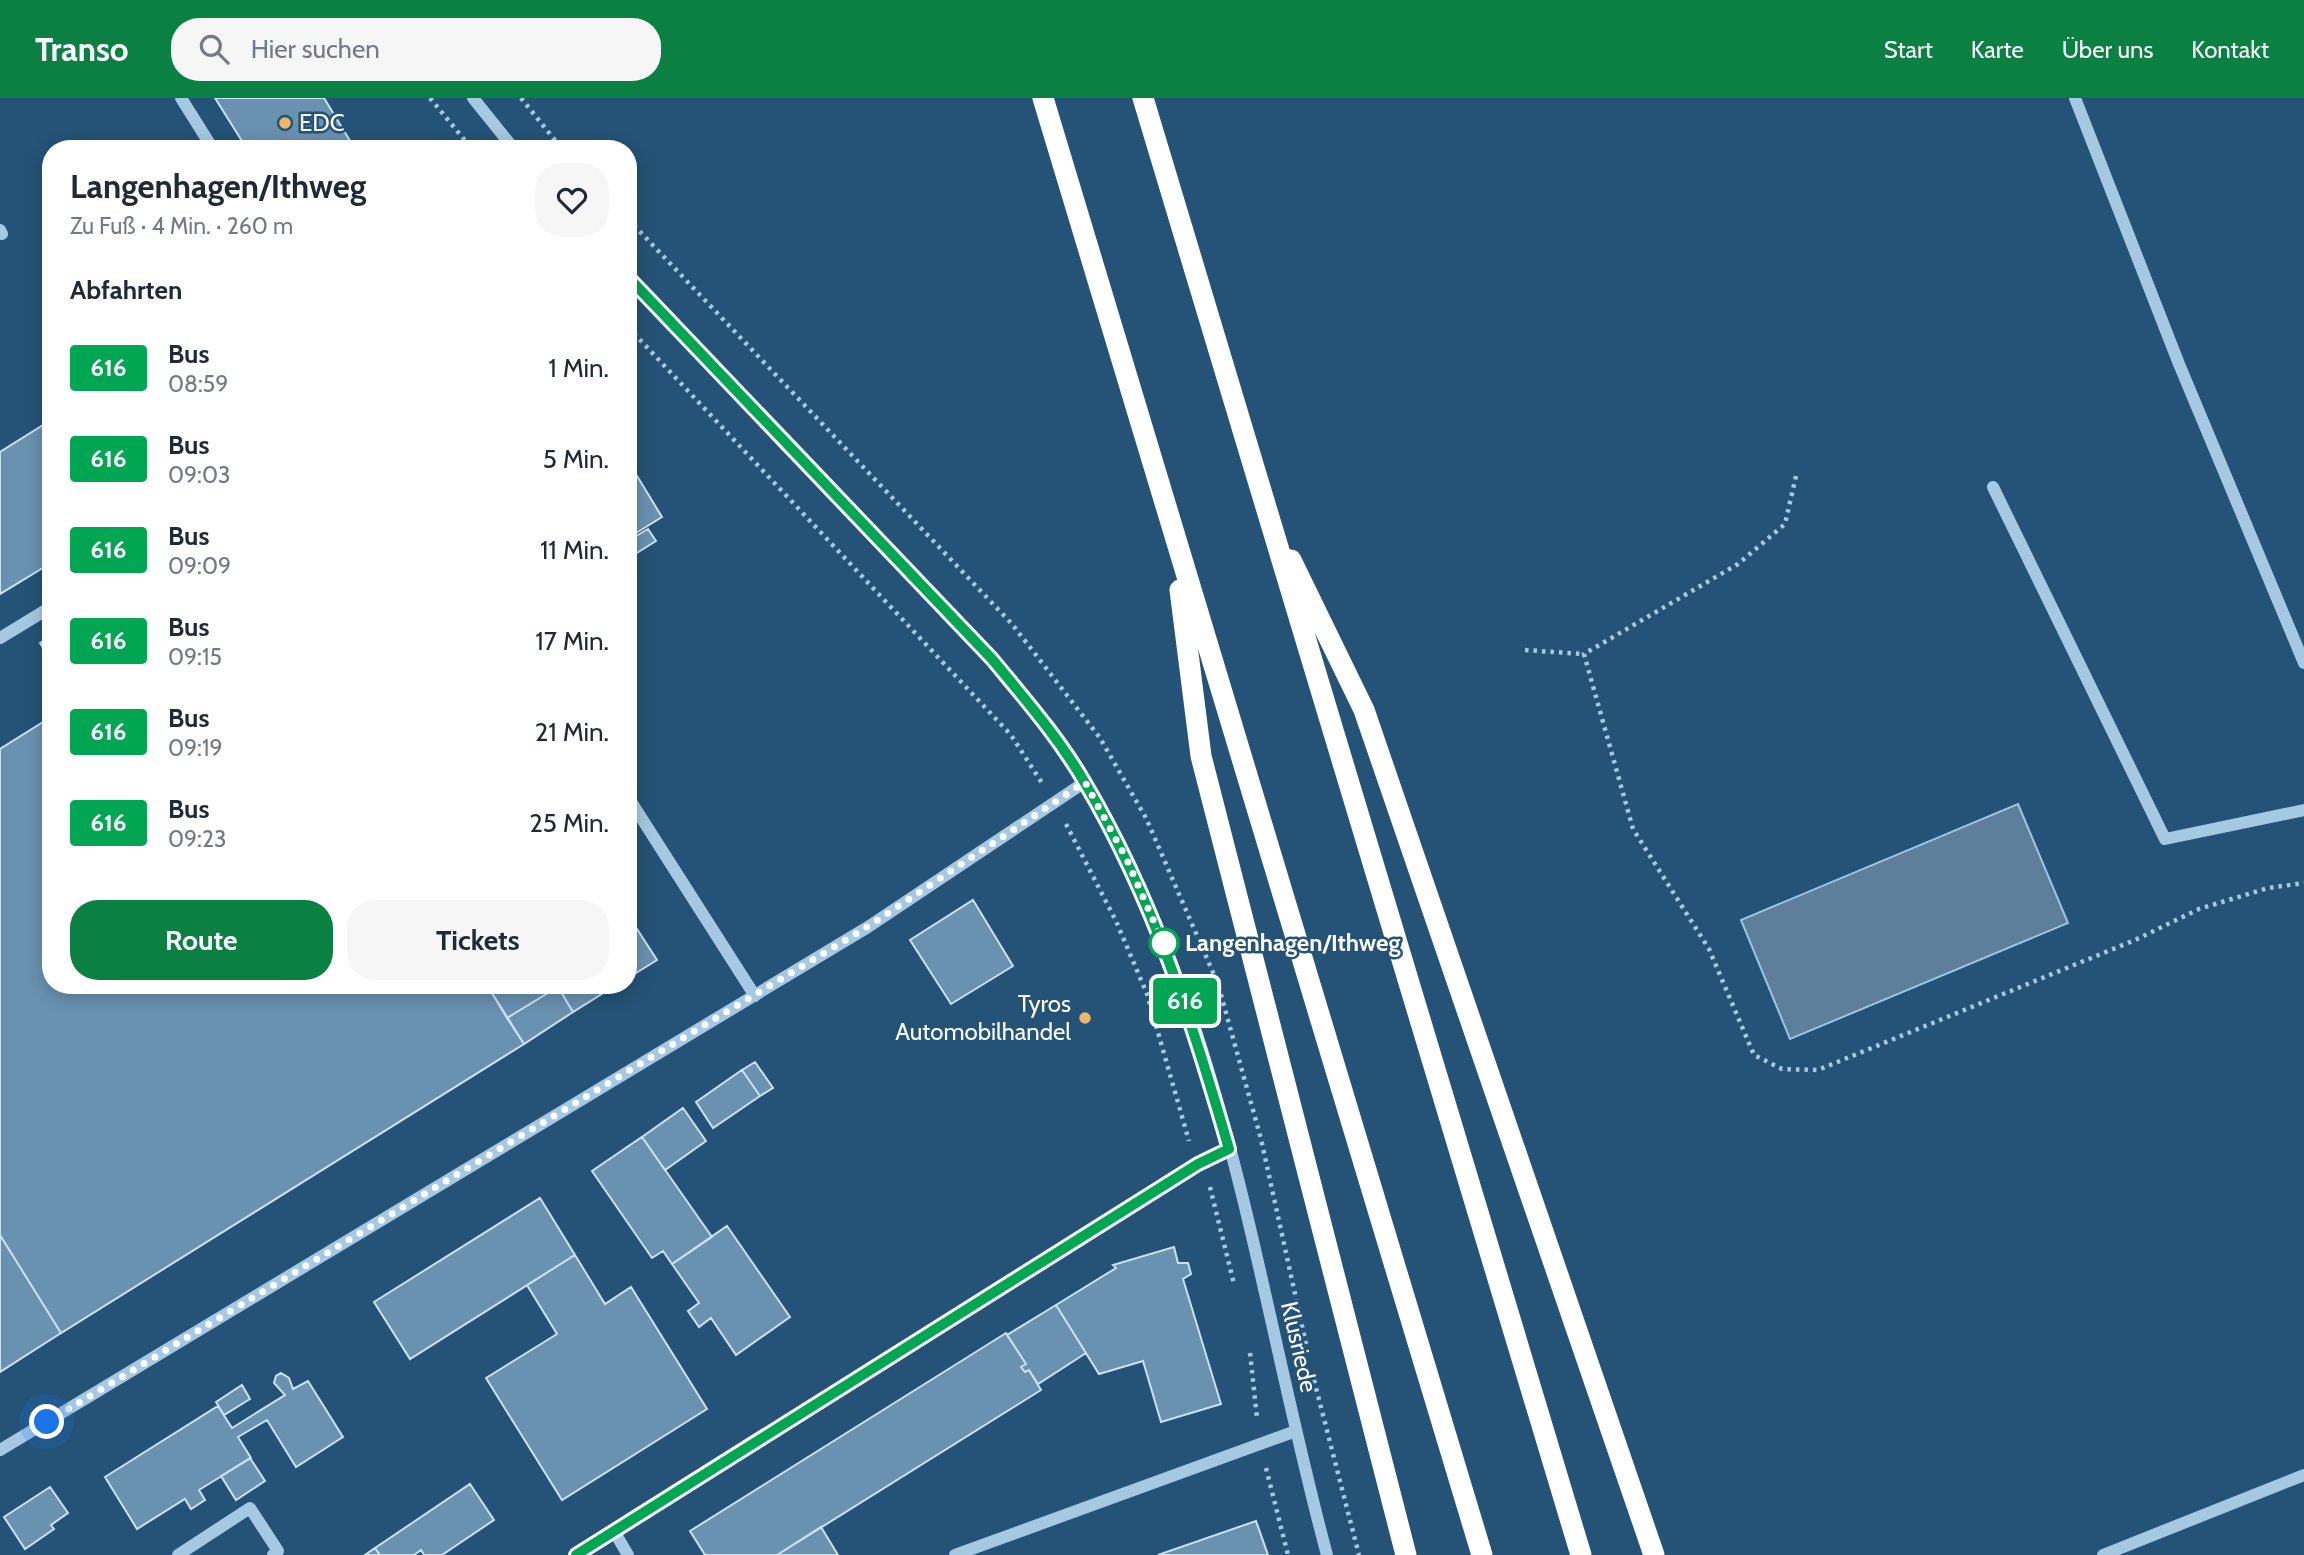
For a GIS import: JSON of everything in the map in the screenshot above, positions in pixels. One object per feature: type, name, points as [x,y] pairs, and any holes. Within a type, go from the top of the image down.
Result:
[{"type":"highway","points":[[1043,98],[1482,1555]]},
{"type":"highway","points":[[1143,98],[1581,1555]]},
{"type":"highway","points":[[1263,501],[1364,710],[1654,1555]]},
{"type":"highway","points":[[1172,529],[1201,756],[1406,1555]]},
{"type":"street","points":[[181,98],[207,140]]},
{"type":"street","points":[[473,98],[507,140]]},
{"type":"street","points":[[2075,98],[2179,365],[2304,663]]},
{"type":"street","name":"Klusriede","points":[[637,285],[992,659],[1042,719],[1085,782],[1127,860],[1168,954],[1192,1020],[1229,1149],[1327,1555]]},
{"type":"street","points":[[1993,487],[2165,839],[2304,810]]},
{"type":"street","points":[[0,638],[42,612]]},
{"type":"street","points":[[0,1450],[755,996],[943,879],[1085,782]]},
{"type":"street","points":[[637,811],[755,996]]},
{"type":"street","points":[[576,1555],[1198,1164],[1229,1149]]},
{"type":"street","points":[[955,1555],[1296,1431]]},
{"type":"street","points":[[2104,1555],[2304,1475]]},
{"type":"street","points":[[178,1555],[250,1508],[278,1551],[273,1555]]},
{"type":"street","points":[[614,1531],[628,1555]]},
{"type":"path","points":[[430,98],[465,140]]},
{"type":"path","points":[[521,98],[555,140]]},
{"type":"path","points":[[637,228],[1012,624],[1100,738],[1146,818],[1217,984],[1261,1139],[1306,1346]]},
{"type":"path","points":[[637,337],[1012,735],[1054,803],[1116,921],[1147,994],[1185,1133],[1211,1188],[1237,1296]]},
{"type":"path","points":[[1525,650],[1584,654],[1738,564],[1785,524],[1796,476]]},
{"type":"path","points":[[1584,654],[1633,829],[1709,950],[1738,1024],[1754,1055],[1782,1069],[1818,1070],[2134,940],[2199,909],[2268,888],[2304,883]]},
{"type":"path","points":[[1250,1349],[1260,1444],[1288,1555]]},
{"type":"path","points":[[1312,1372],[1359,1555]]},
{"type":"water","points":[[2018,804],[2068,923],[1790,1039],[1741,920]]},
{"type":"building","name":"EDC","points":[[215,98],[324,98],[350,140],[241,140]]},
{"type":"building","points":[[42,426],[42,568],[0,594],[0,452]]},
{"type":"building","points":[[637,476],[662,517],[637,532]]},
{"type":"building","points":[[648,529],[656,541],[637,553],[637,536]]},
{"type":"building","points":[[42,723],[42,994],[493,994],[524,1044],[61,1333],[0,1235],[0,749]]},
{"type":"building","points":[[973,900],[1013,966],[951,1004],[910,940]]},
{"type":"building","points":[[637,929],[657,960],[637,972]]},
{"type":"building","points":[[492,994],[546,994],[507,1018]]},
{"type":"building","points":[[546,994],[562,994],[573,1012],[524,1044],[507,1018]]},
{"type":"building","points":[[562,994],[602,994],[573,1012]]},
{"type":"building","points":[[755,1062],[773,1088],[760,1096],[742,1070]]},
{"type":"building","points":[[742,1070],[760,1096],[713,1128],[696,1102]]},
{"type":"building","points":[[683,1108],[706,1141],[665,1170],[642,1137]]},
{"type":"building","points":[[642,1137],[712,1237],[672,1264],[663,1251],[652,1258],[592,1171]]},
{"type":"building","points":[[540,1198],[575,1255],[410,1359],[374,1302]]},
{"type":"building","points":[[727,1226],[790,1317],[736,1355],[711,1318],[699,1327],[688,1311],[699,1303],[672,1264]]},
{"type":"building","points":[[0,1235],[61,1333],[0,1372]]},
{"type":"building","points":[[1174,1247],[1178,1263],[1188,1263],[1191,1274],[1183,1279],[1221,1404],[1161,1422],[1143,1361],[1099,1374],[1056,1305],[1116,1268],[1113,1265]]},
{"type":"building","points":[[575,1255],[605,1304],[631,1287],[707,1409],[562,1500],[486,1378],[557,1334],[527,1285]]},
{"type":"building","points":[[1056,1305],[1086,1353],[1038,1384],[1029,1370],[1025,1372],[1021,1367],[1026,1364],[1007,1335]]},
{"type":"building","points":[[1006,1333],[1026,1364],[1021,1367],[1025,1372],[1029,1370],[1041,1390],[777,1555],[705,1555],[690,1531]]},
{"type":"building","points":[[281,1373],[289,1378],[293,1389],[308,1381],[343,1437],[296,1467],[267,1420],[238,1437],[251,1458],[199,1490],[205,1500],[191,1509],[185,1499],[137,1529],[105,1477],[218,1406],[232,1428],[285,1395],[274,1383],[276,1376]]},
{"type":"building","points":[[242,1385],[250,1399],[224,1415],[216,1402]]},
{"type":"building","points":[[250,1458],[265,1481],[236,1500],[221,1476]]},
{"type":"building","points":[[470,1484],[494,1520],[442,1555],[424,1555],[421,1550],[414,1555],[380,1555],[375,1548]]},
{"type":"building","points":[[50,1487],[68,1513],[51,1525],[54,1529],[25,1549],[4,1517]]},
{"type":"building","points":[[1256,1521],[1268,1555],[1158,1555]]},
{"type":"building","points":[[821,1527],[838,1555],[777,1555]]},
{"type":"building","points":[[375,1548],[380,1555],[365,1555]]},
{"type":"bus line","name":"616","points":[[576,1555],[1198,1164],[1229,1149],[1192,1020],[1148,907],[1127,860],[1085,782],[1042,719],[992,659],[637,286]]},
{"type":"place","name":"EDC","points":[[285,123]]},
{"type":"place","name":"Langenhagen/Ithweg","points":[[1164,943]]},
{"type":"place","name":"Tyros Automobilhandel","points":[[1085,1018]]},
{"type":"route","points":[[47,1422],[867,927],[954,872],[1085,782],[1127,860],[1168,954],[1164,943]]}]
